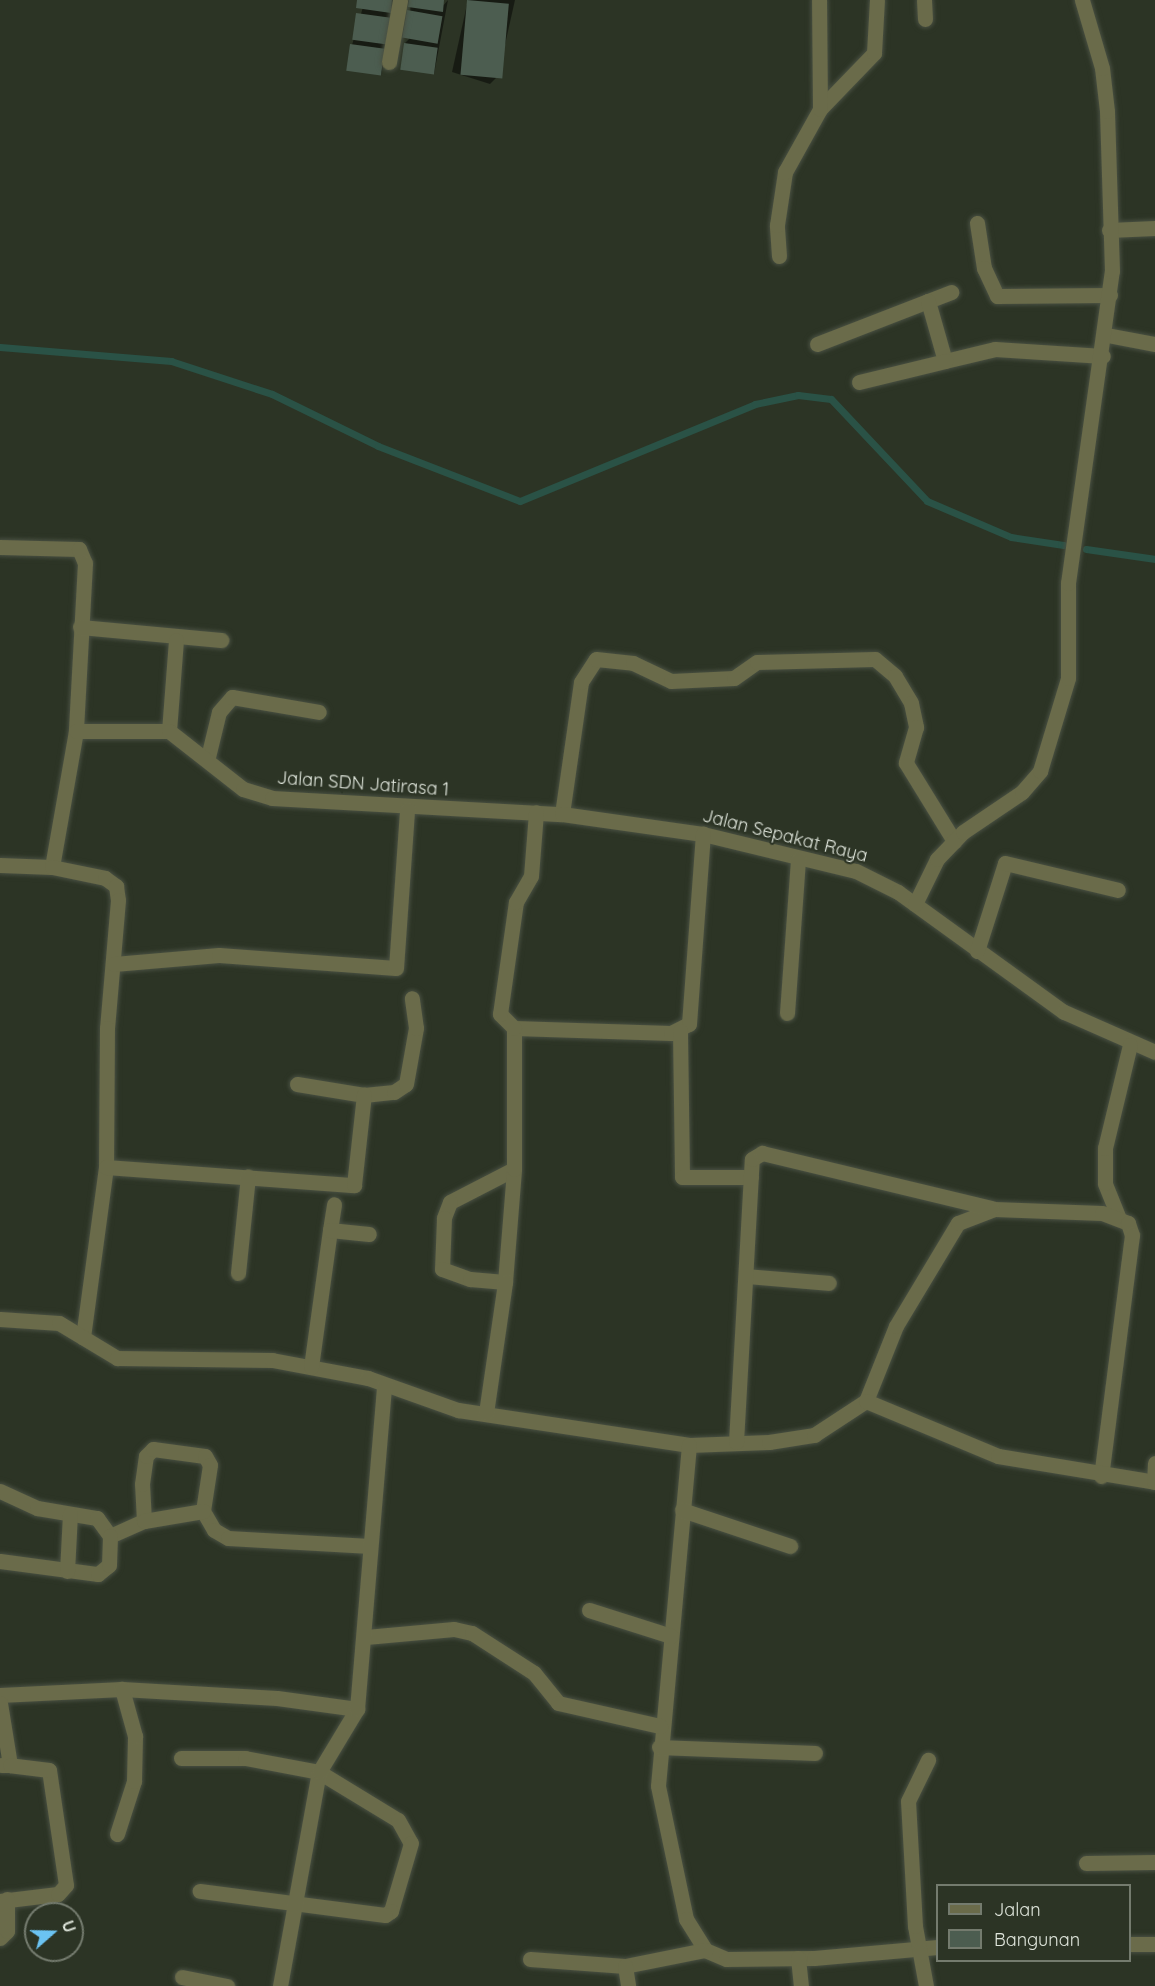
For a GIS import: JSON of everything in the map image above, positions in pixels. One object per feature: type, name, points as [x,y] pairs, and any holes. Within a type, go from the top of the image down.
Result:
[{"type":"street","points":[[389,62],[399,0]]},
{"type":"street","points":[[819,0],[820,109]]},
{"type":"street","points":[[780,255],[777,225],[785,172],[820,109],[873,52],[877,0]]},
{"type":"street","points":[[924,0],[925,19]]},
{"type":"street","points":[[915,904],[937,859],[954,841],[1022,792],[1040,771],[1068,678],[1068,583],[1077,514],[1107,335],[1110,295],[1102,68],[1082,0]]},
{"type":"street","points":[[977,223],[984,268],[998,297],[1110,295]]},
{"type":"street","points":[[1109,231],[1155,228]]},
{"type":"street","points":[[817,344],[951,292]]},
{"type":"street","points":[[928,301],[945,361]]},
{"type":"street","points":[[1107,335],[1155,344]]},
{"type":"street","points":[[859,382],[995,349],[1075,351],[1103,356]]},
{"type":"street","points":[[0,548],[79,549],[85,563],[76,731],[52,867]]},
{"type":"street","points":[[80,627],[176,640],[221,640]]},
{"type":"street","points":[[76,731],[169,731],[176,640]]},
{"type":"street","points":[[562,814],[581,682],[596,659],[633,663],[671,681],[734,678],[757,662],[875,659],[895,676],[911,703],[916,727],[906,763],[954,841]]},
{"type":"street","points":[[208,757],[219,712],[232,697],[319,712]]},
{"type":"street","name":"Jalan SDN Jatirasa 1","points":[[169,731],[208,757],[243,789],[272,798],[407,809],[536,812]]},
{"type":"street","points":[[114,964],[219,955],[396,968],[407,809]]},
{"type":"street","points":[[536,812],[531,876],[516,902],[505,960],[500,1014],[514,1028],[680,1031],[689,1024],[703,834]]},
{"type":"street","name":"Jalan Sepakat Raya","points":[[536,812],[703,834],[798,859],[856,871],[915,904],[1064,1012],[1130,1045],[1155,1052]]},
{"type":"street","points":[[787,1013],[798,859]]},
{"type":"street","points":[[977,951],[1005,863],[1118,890]]},
{"type":"street","points":[[0,865],[52,867],[105,878],[116,886],[106,1167],[82,1337]]},
{"type":"street","points":[[297,1084],[364,1095],[394,1092],[406,1084],[416,1028],[412,998]]},
{"type":"street","points":[[486,1413],[504,1282],[514,1169],[514,1028]]},
{"type":"street","points":[[680,1031],[682,1177],[751,1177]]},
{"type":"street","points":[[1118,1216],[1105,1183],[1105,1148],[1130,1045]]},
{"type":"street","points":[[106,1167],[354,1185],[364,1095]]},
{"type":"street","points":[[736,1442],[752,1159],[762,1153],[994,1209],[1118,1216],[1128,1223],[1132,1235],[1129,1282],[1101,1476]]},
{"type":"street","points":[[504,1282],[470,1279],[442,1269],[444,1218],[450,1202],[514,1169]]},
{"type":"street","points":[[238,1273],[248,1177]]},
{"type":"street","points":[[311,1367],[334,1204]]},
{"type":"street","points":[[0,1319],[35,1317],[82,1337],[117,1358],[243,1358],[311,1367],[486,1413],[689,1445],[814,1435],[866,1401],[896,1326],[958,1223],[994,1209]]},
{"type":"street","points":[[330,1230],[369,1234]]},
{"type":"street","points":[[746,1276],[830,1283]]},
{"type":"street","points":[[280,1986],[319,1772],[357,1709],[366,1637],[370,1546],[384,1385]]},
{"type":"street","points":[[866,1401],[998,1456],[1101,1476],[1154,1482],[1155,1463]]},
{"type":"street","points":[[689,1445],[660,1726],[658,1786],[668,1845],[686,1919],[705,1950]]},
{"type":"street","points":[[144,1521],[142,1484],[146,1456],[153,1449],[205,1456],[210,1465],[203,1511],[214,1530],[228,1538],[370,1546]]},
{"type":"street","points":[[0,1491],[37,1508],[97,1518],[110,1536],[104,1570],[67,1571],[0,1561]]},
{"type":"street","points":[[682,1510],[790,1546]]},
{"type":"street","points":[[110,1536],[144,1521],[203,1511]]},
{"type":"street","points":[[67,1571],[70,1514]]},
{"type":"street","points":[[589,1610],[671,1636]]},
{"type":"street","points":[[366,1637],[454,1629],[472,1633],[534,1673],[558,1703],[660,1726]]},
{"type":"street","points":[[0,1695],[122,1689],[277,1698],[357,1709]]},
{"type":"street","points":[[117,1834],[134,1781],[135,1736],[122,1689]]},
{"type":"street","points":[[0,1703],[5,1765],[41,1765],[49,1770],[66,1885],[58,1894],[4,1900],[7,1931],[0,1938]]},
{"type":"street","points":[[659,1747],[815,1754]]},
{"type":"street","points":[[181,1758],[245,1758],[319,1772],[398,1820],[411,1843],[391,1911],[376,1915],[293,1907],[200,1891]]},
{"type":"street","points":[[926,1986],[919,1948],[908,1801],[928,1760]]},
{"type":"street","points":[[1086,1863],[1155,1862]]},
{"type":"street","points":[[1131,1944],[1155,1944]]},
{"type":"street","points":[[530,1959],[625,1966],[705,1950],[726,1959],[798,1958],[936,1947]]},
{"type":"street","points":[[798,1958],[801,1986]]},
{"type":"street","points":[[625,1966],[628,1986]]},
{"type":"street","points":[[182,1977],[227,1986]]},
{"type":"building","points":[[357,0],[392,0],[391,13],[356,8]]},
{"type":"building","points":[[409,0],[444,0],[443,12],[408,7]]},
{"type":"building","points":[[467,0],[509,4],[502,78],[460,75]]},
{"type":"building","points":[[407,10],[442,16],[438,44],[402,38]]},
{"type":"building","points":[[356,13],[391,18],[387,45],[352,40]]},
{"type":"building","points":[[404,43],[438,48],[434,74],[400,70]]},
{"type":"building","points":[[350,44],[385,49],[381,76],[346,71]]},
{"type":"waterway","points":[[0,347],[171,361],[272,394],[378,446],[520,501],[755,404],[798,395],[831,399],[927,501],[1011,537],[1063,545]]},
{"type":"waterway","points":[[1086,549],[1155,559]]}]
